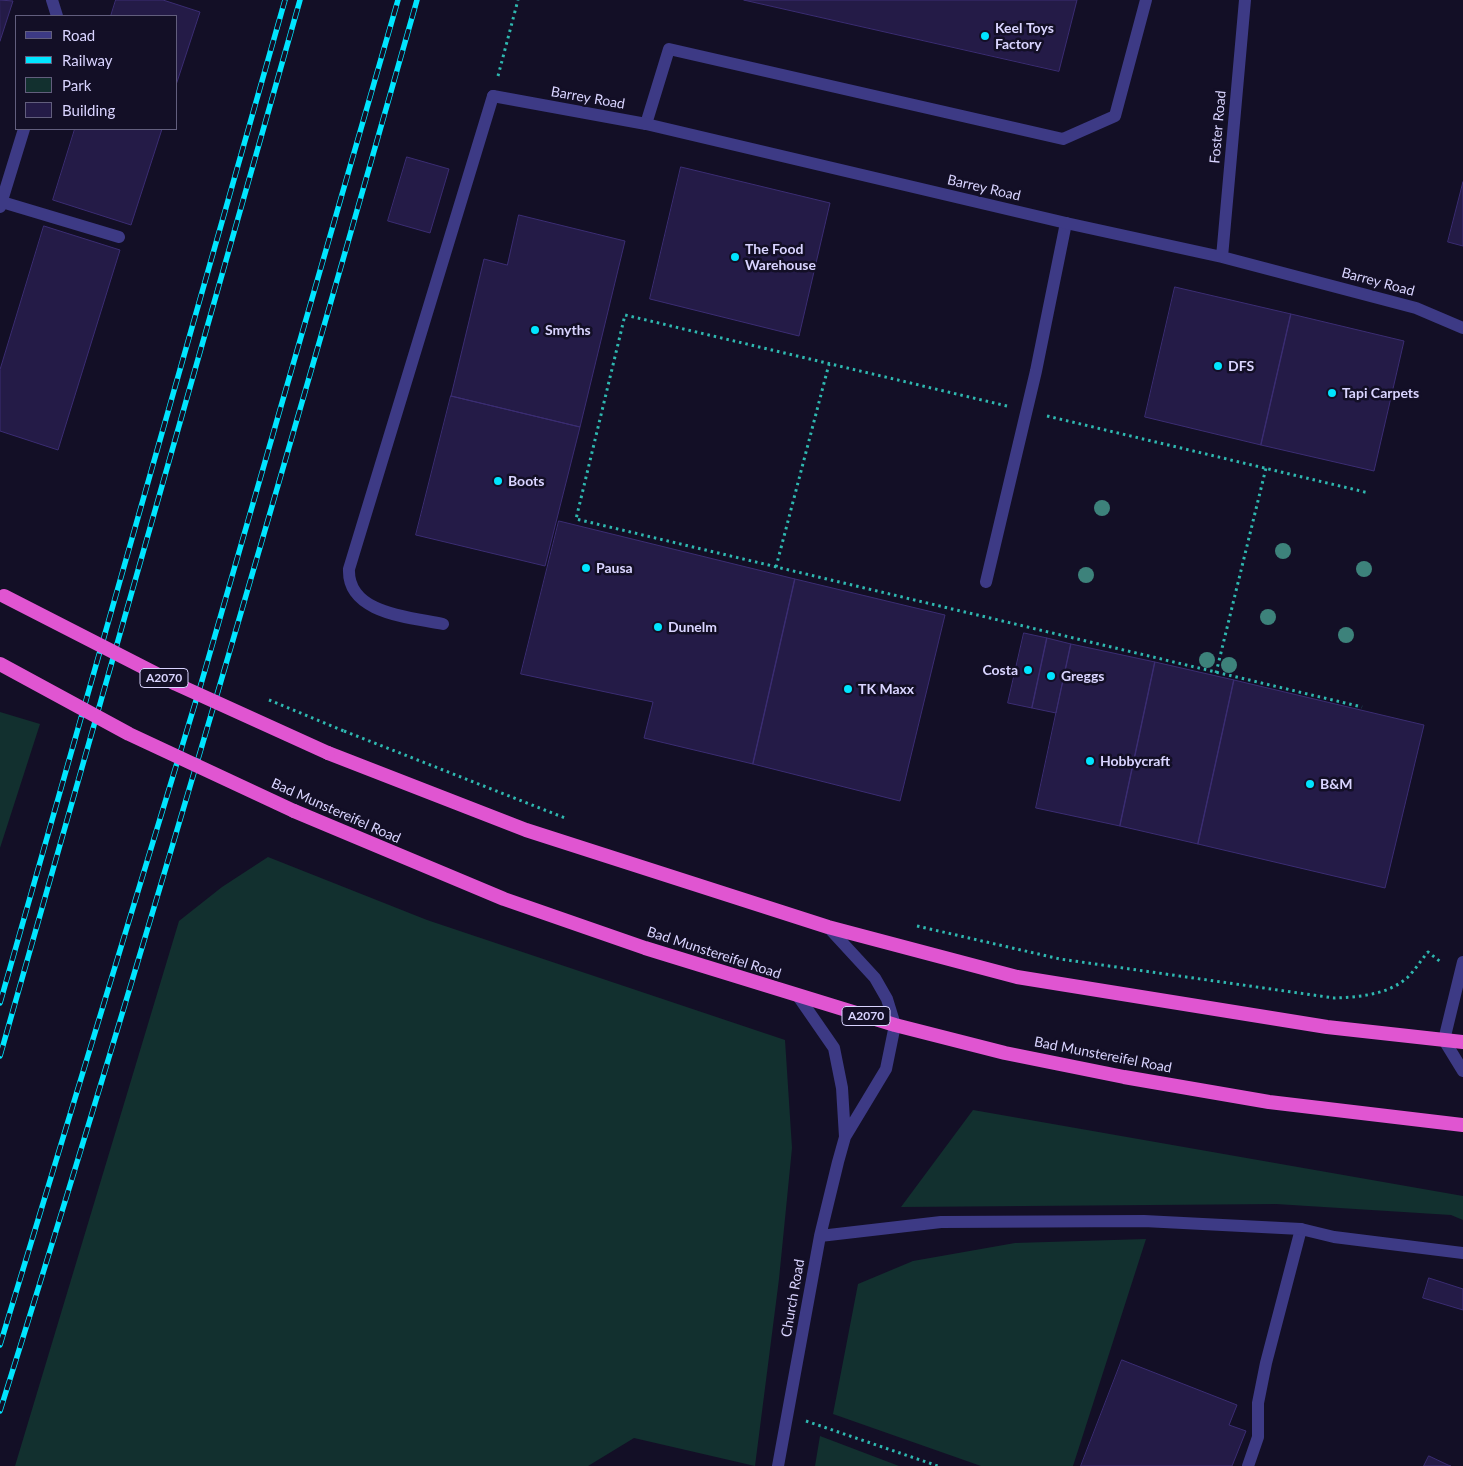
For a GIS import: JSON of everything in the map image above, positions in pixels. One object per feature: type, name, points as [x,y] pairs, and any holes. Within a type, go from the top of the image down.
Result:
[{"type":"highway","name":"A2070","points":[[2,595],[176,684],[328,753],[526,830],[828,927],[1018,977],[1327,1027],[1463,1042]]},
{"type":"highway","name":"Bad Munstereifel Road","points":[[0,664],[129,734],[294,811],[504,899],[645,948],[895,1025],[1004,1053],[1124,1077],[1269,1102],[1463,1124]]},
{"type":"street","points":[[52,0],[57,15]]},
{"type":"street","points":[[646,124],[669,50],[1063,139],[1116,116],[1146,0]]},
{"type":"street","name":"Foster Road","points":[[1222,257],[1245,0]]},
{"type":"street","points":[[443,624],[374,608],[361,599],[354,591],[349,578],[349,569],[493,96]]},
{"type":"street","name":"Barrey Road","points":[[493,96],[646,124],[1066,223],[1222,257],[1416,308],[1463,328]]},
{"type":"street","points":[[24,130],[1,204],[120,237]]},
{"type":"street","points":[[986,582],[1027,411],[1066,223]]},
{"type":"street","name":"Church Road","points":[[778,1466],[820,1236],[846,1137],[886,1069],[895,1025],[887,999],[875,978],[828,927]]},
{"type":"street","points":[[1463,962],[1444,1040],[1463,1071]]},
{"type":"street","name":"Church Road","points":[[798,996],[834,1048],[842,1088],[846,1137]]},
{"type":"street","points":[[820,1236],[941,1222],[1144,1221],[1301,1229],[1334,1238],[1463,1253]]},
{"type":"street","points":[[1248,1466],[1258,1437],[1258,1404],[1266,1363],[1301,1229]]},
{"type":"path","points":[[493,96],[518,0]]},
{"type":"path","points":[[1362,707],[576,520],[624,315],[1369,492]]},
{"type":"path","points":[[776,567],[829,364]]},
{"type":"path","points":[[1216,673],[1266,468]]},
{"type":"path","points":[[344,731],[569,819]]},
{"type":"path","points":[[915,926],[1060,959],[1334,998],[1362,997],[1385,989],[1407,978],[1428,952]]},
{"type":"path","points":[[788,1414],[938,1466]]},
{"type":"green space","points":[[0,712],[40,724],[0,848]]},
{"type":"green space","points":[[268,857],[427,920],[785,1040],[792,1148],[779,1279],[755,1466],[634,1438],[588,1466],[15,1466],[179,921],[222,887]]},
{"type":"green space","points":[[973,1110],[1463,1196],[1463,1220],[1451,1215],[1276,1204],[901,1207]]},
{"type":"green space","points":[[1146,1239],[1073,1466],[981,1466],[833,1414],[858,1284],[913,1261],[1015,1243]]},
{"type":"green space","points":[[820,1436],[899,1466],[815,1466]]},
{"type":"building","points":[[0,0],[13,1],[0,41]]},
{"type":"building","points":[[116,0],[163,0],[200,12],[178,79],[178,15],[111,15]]},
{"type":"building","name":"Keel Toys Factory","points":[[744,0],[1077,0],[1059,71]]},
{"type":"building","points":[[75,130],[162,130],[131,225],[53,200]]},
{"type":"building","points":[[407,157],[449,169],[430,233],[388,221]]},
{"type":"building","points":[[681,167],[830,203],[799,336],[650,299]]},
{"type":"building","points":[[1463,182],[1463,246],[1448,242]]},
{"type":"building","name":"Smyths","points":[[519,215],[625,241],[580,427],[451,396],[484,259],[507,265]]},
{"type":"building","points":[[44,226],[120,250],[58,450],[0,431],[0,370]]},
{"type":"building","name":"DFS","points":[[1175,287],[1291,314],[1261,445],[1145,417]]},
{"type":"building","name":"Tapi Carpets","points":[[1291,314],[1404,341],[1374,471],[1261,445]]},
{"type":"building","name":"Boots","points":[[451,396],[580,427],[545,566],[416,535]]},
{"type":"building","name":"Dunelm","points":[[559,521],[795,579],[753,764],[644,738],[653,702],[521,674]]},
{"type":"building","name":"TK Maxx","points":[[795,579],[945,615],[900,801],[753,764]]},
{"type":"building","name":"Costa","points":[[1024,633],[1047,638],[1032,708],[1008,703]]},
{"type":"building","name":"Greggs","points":[[1047,638],[1071,644],[1056,713],[1032,708]]},
{"type":"building","name":"Hobbycraft","points":[[1071,644],[1155,662],[1120,826],[1036,808]]},
{"type":"building","points":[[1155,662],[1234,680],[1198,844],[1120,826]]},
{"type":"building","name":"B&M","points":[[1234,680],[1424,725],[1385,888],[1198,844]]},
{"type":"building","points":[[1429,1278],[1463,1289],[1463,1310],[1423,1298]]},
{"type":"building","points":[[1122,1360],[1237,1405],[1229,1425],[1246,1431],[1232,1466],[1081,1466]]},
{"type":"building","points":[[1429,1456],[1448,1465],[1451,1466],[1424,1466]]},
{"type":"railway","points":[[0,1003],[285,0]]},
{"type":"railway","points":[[0,1056],[300,0]]},
{"type":"railway","points":[[0,1345],[201,684],[398,0]]},
{"type":"railway","points":[[0,1411],[55,1235],[213,707],[417,0]]},
{"type":"place","name":"Keel Toys Factory","points":[[985,36]]},
{"type":"place","name":"The Food Warehouse","points":[[735,257]]},
{"type":"place","name":"Smyths","points":[[535,330]]},
{"type":"place","name":"DFS","points":[[1218,366]]},
{"type":"place","name":"Tapi Carpets","points":[[1332,393]]},
{"type":"place","name":"Boots","points":[[498,481]]},
{"type":"place","name":"Pausa","points":[[586,568]]},
{"type":"place","name":"Dunelm","points":[[658,627]]},
{"type":"place","name":"Costa","points":[[1028,670]]},
{"type":"place","name":"Greggs","points":[[1051,676]]},
{"type":"place","name":"TK Maxx","points":[[848,689]]},
{"type":"place","name":"Hobbycraft","points":[[1090,761]]},
{"type":"place","name":"B&M","points":[[1310,784]]}]
